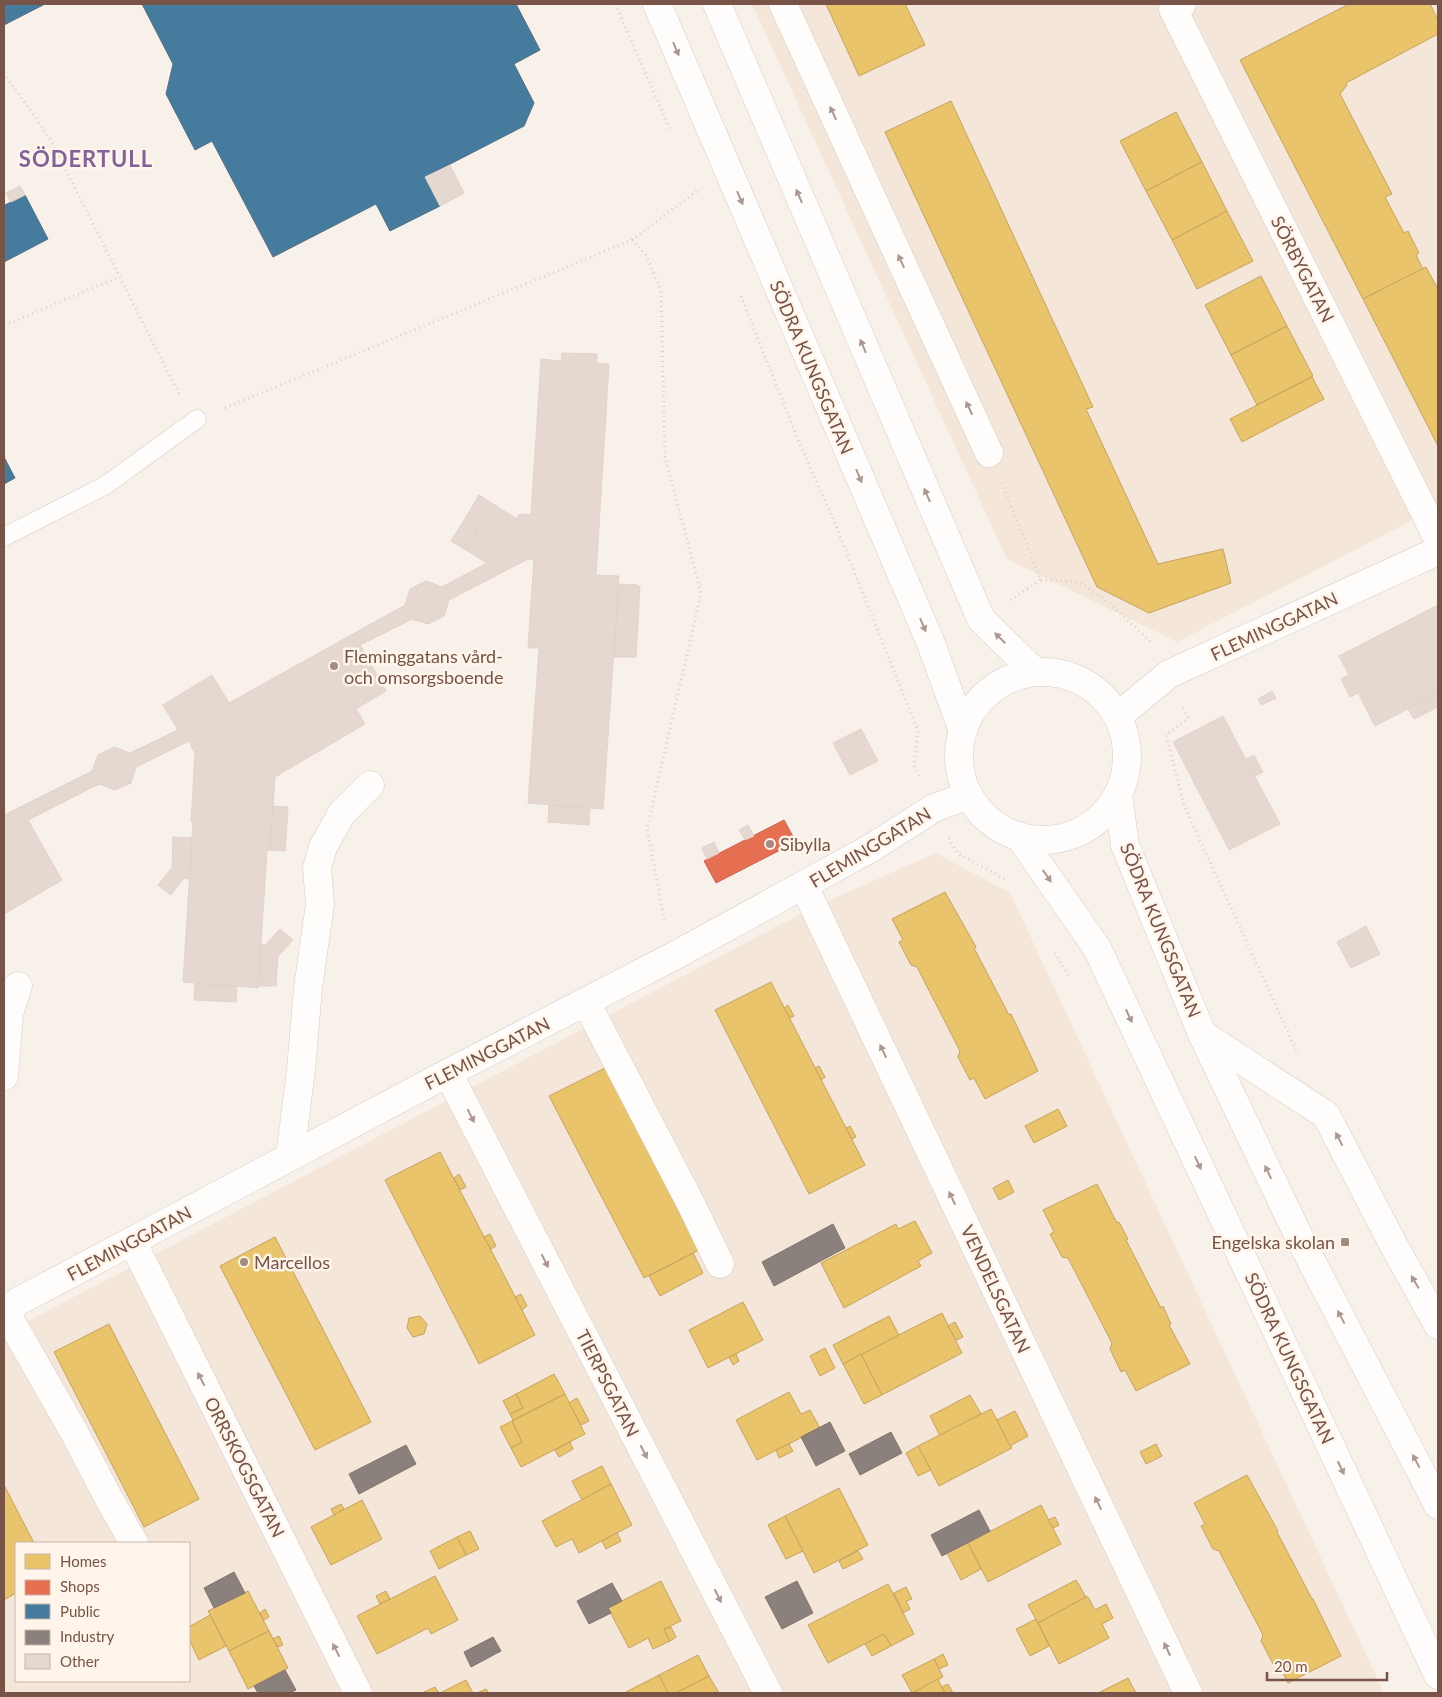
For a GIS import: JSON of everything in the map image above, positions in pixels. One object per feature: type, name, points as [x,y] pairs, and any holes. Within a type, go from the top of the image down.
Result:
[{"type":"street","name":"SÖDRA KUNGSGATAN","points":[[657,4],[930,641],[963,732]]},
{"type":"street","points":[[717,4],[981,619],[1035,672]]},
{"type":"street","points":[[783,4],[990,453]]},
{"type":"street","name":"SÖRBYGATAN","points":[[1182,4],[1173,9],[1438,539]]},
{"type":"street","name":"FLEMINGGATAN","points":[[1118,716],[1170,674],[1438,551]]},
{"type":"street","name":"SÖDRA KUNGSGATAN","points":[[1035,672],[1052,672],[1068,675],[1083,681],[1097,691],[1109,702],[1118,716],[1127,748],[1124,780],[1118,796],[1109,810],[1083,830],[1052,840],[1035,840],[1019,836],[1004,830],[990,821],[969,796],[959,764],[959,748],[963,732],[969,716],[978,702],[1004,681],[1019,675],[1035,672]]},
{"type":"street","points":[[290,1157],[302,1070],[308,988],[320,904],[317,868],[323,847],[342,814],[370,786]]},
{"type":"street","name":"FLEMINGGATAN","points":[[4,1309],[804,886],[871,848],[934,808],[969,796]]},
{"type":"street","name":"SÖDRA KUNGSGATAN","points":[[1118,796],[1125,845],[1202,1034],[1302,1243],[1438,1505]]},
{"type":"street","name":"SÖDRA KUNGSGATAN","points":[[1019,836],[1097,948],[1438,1675]]},
{"type":"street","name":"VENDELSGATAN","points":[[804,886],[1188,1693]]},
{"type":"street","points":[[4,1076],[9,1014],[18,986]]},
{"type":"street","points":[[586,1002],[691,1204],[720,1264]]},
{"type":"street","name":"SÖDRA KUNGSGATAN","points":[[1202,1034],[1326,1115],[1393,1244],[1436,1315]]},
{"type":"street","name":"TIERPSGATAN","points":[[448,1073],[768,1693]]},
{"type":"street","name":"ORRSKOGSGATAN","points":[[132,1241],[358,1693]]},
{"type":"street","points":[[4,1309],[133,1542]]},
{"type":"lane","points":[[4,537],[106,485],[197,419]]},
{"type":"path","points":[[4,73],[50,138],[177,392],[197,419],[632,240],[697,190]]},
{"type":"path","points":[[632,240],[646,255],[661,290],[665,457],[701,593],[647,829],[663,914],[674,956]]},
{"type":"path","points":[[4,322],[10,323],[119,277]]},
{"type":"path","points":[[1041,580],[1079,582],[1109,603],[1160,651],[1188,720],[1166,735],[1184,806],[1302,1062]]},
{"type":"shaded area","points":[[752,4],[1438,4],[1438,507],[1177,642],[1007,559]]},
{"type":"shaded area","points":[[936,853],[1010,893],[1384,1693],[4,1693],[4,1334],[814,907]]},
{"type":"building: Homes","points":[[826,4],[905,4],[925,45],[859,76]]},
{"type":"building: Homes","points":[[1349,4],[1430,4],[1438,20],[1438,34],[1346,83],[1347,85],[1340,94],[1392,194],[1385,197],[1404,233],[1408,231],[1419,253],[1416,255],[1423,269],[1363,299],[1240,60]]},
{"type":"building: Homes","points":[[951,101],[1093,407],[1086,409],[1158,564],[1223,549],[1231,583],[1149,613],[1097,587],[885,132]]},
{"type":"building: Homes","points":[[1176,112],[1202,162],[1146,191],[1120,141]]},
{"type":"building: Homes","points":[[1202,162],[1227,211],[1172,240],[1146,191]]},
{"type":"building: Homes","points":[[1227,211],[1253,261],[1197,289],[1172,240]]},
{"type":"building: Homes","points":[[1426,267],[1438,289],[1438,446],[1363,299]]},
{"type":"building: Homes","points":[[1261,276],[1287,326],[1231,355],[1205,305]]},
{"type":"building: Homes","points":[[1287,326],[1313,376],[1257,405],[1231,355]]},
{"type":"building: Homes","points":[[1312,377],[1324,399],[1242,442],[1230,419]]},
{"type":"building: Homes","points":[[945,892],[976,947],[974,948],[1009,1015],[1011,1014],[1038,1071],[985,1099],[974,1078],[970,1080],[958,1057],[960,1051],[917,967],[911,965],[899,942],[903,940],[892,919]]},
{"type":"building: Homes","points":[[771,982],[865,1165],[809,1194],[715,1010]]},
{"type":"building: Homes","points":[[788,1005],[794,1016],[790,1018],[784,1008]]},
{"type":"building: Homes","points":[[819,1066],[825,1077],[821,1080],[815,1068]]},
{"type":"building: Homes","points":[[605,1068],[699,1250],[644,1278],[549,1096]]},
{"type":"building: Homes","points":[[1058,1109],[1067,1126],[1034,1143],[1025,1126]]},
{"type":"building: Homes","points":[[850,1126],[856,1137],[852,1139],[846,1128]]},
{"type":"building: Homes","points":[[440,1152],[535,1335],[479,1364],[385,1180]]},
{"type":"building: Homes","points":[[459,1174],[466,1187],[460,1190],[454,1178]]},
{"type":"building: Homes","points":[[1008,1180],[1014,1192],[999,1200],[993,1188]]},
{"type":"building: Homes","points":[[1097,1184],[1117,1223],[1119,1222],[1128,1239],[1126,1240],[1161,1308],[1163,1306],[1171,1324],[1169,1325],[1190,1364],[1136,1391],[1125,1370],[1121,1372],[1110,1349],[1112,1343],[1068,1258],[1062,1257],[1050,1234],[1054,1232],[1043,1210]]},
{"type":"building: Homes","points":[[915,1221],[932,1253],[918,1261],[921,1266],[844,1308],[821,1263],[896,1224],[898,1229]]},
{"type":"building: Homes","points":[[490,1234],[496,1246],[491,1249],[484,1237]]},
{"type":"building: Homes","points":[[275,1237],[371,1422],[315,1450],[220,1266]]},
{"type":"building: Homes","points":[[693,1253],[703,1273],[660,1296],[649,1276]]},
{"type":"building: Homes","points":[[521,1294],[527,1306],[522,1310],[515,1297]]},
{"type":"building: Homes","points":[[743,1302],[763,1340],[708,1368],[689,1330]]},
{"type":"building: Homes","points":[[942,1313],[962,1353],[882,1395],[861,1354]]},
{"type":"building: Homes","points":[[420,1316],[427,1324],[424,1334],[413,1337],[407,1328],[409,1318]]},
{"type":"building: Homes","points":[[889,1316],[899,1335],[843,1364],[833,1345]]},
{"type":"building: Homes","points":[[955,1322],[963,1337],[956,1340],[948,1326]]},
{"type":"building: Homes","points":[[109,1324],[199,1499],[144,1527],[54,1352]]},
{"type":"building: Homes","points":[[825,1348],[835,1368],[820,1376],[810,1356]]},
{"type":"building: Homes","points":[[736,1354],[739,1361],[733,1365],[729,1357]]},
{"type":"building: Homes","points":[[861,1354],[882,1395],[864,1404],[843,1364]]},
{"type":"building: Homes","points":[[554,1374],[565,1394],[513,1420],[510,1414],[523,1408],[516,1394]]},
{"type":"building: Homes","points":[[789,1392],[801,1414],[810,1410],[820,1428],[757,1460],[736,1420]]},
{"type":"building: Homes","points":[[516,1394],[523,1408],[510,1414],[503,1401]]},
{"type":"building: Homes","points":[[565,1394],[585,1434],[521,1467],[511,1448],[522,1442],[512,1421]]},
{"type":"building: Homes","points":[[970,1395],[981,1414],[940,1436],[930,1416]]},
{"type":"building: Homes","points":[[577,1398],[589,1421],[581,1425],[569,1403]]},
{"type":"building: Homes","points":[[991,1409],[1012,1448],[939,1486],[918,1446]]},
{"type":"building: Homes","points":[[1015,1411],[1028,1436],[1010,1446],[997,1420]]},
{"type":"building: Homes","points":[[512,1421],[522,1442],[511,1448],[500,1427]]},
{"type":"building: Homes","points":[[570,1442],[573,1449],[559,1457],[555,1450]]},
{"type":"building: Homes","points":[[789,1444],[793,1451],[779,1458],[776,1450]]},
{"type":"building: Homes","points":[[1156,1444],[1162,1456],[1146,1464],[1140,1452]]},
{"type":"building: Homes","points":[[918,1446],[931,1470],[918,1476],[906,1453]]},
{"type":"building: Homes","points":[[602,1466],[611,1484],[582,1500],[572,1481]]},
{"type":"building: Homes","points":[[1247,1475],[1278,1531],[1341,1656],[1288,1683],[1277,1662],[1273,1664],[1261,1641],[1263,1635],[1219,1551],[1213,1549],[1201,1526],[1205,1524],[1194,1503]]},
{"type":"building: Homes","points":[[611,1484],[632,1525],[579,1553],[572,1539],[556,1547],[542,1521]]},
{"type":"building: Homes","points":[[4,1485],[33,1542],[15,1542],[15,1594],[4,1600]]},
{"type":"building: Homes","points":[[839,1488],[868,1545],[814,1573],[785,1516]]},
{"type":"building: Homes","points":[[362,1500],[382,1539],[331,1565],[311,1527]]},
{"type":"building: Homes","points":[[341,1504],[344,1509],[334,1515],[331,1509]]},
{"type":"building: Homes","points":[[1041,1505],[1061,1544],[988,1582],[968,1543]]},
{"type":"building: Homes","points":[[785,1516],[803,1551],[786,1559],[768,1525]]},
{"type":"building: Homes","points":[[1055,1517],[1059,1525],[1053,1528],[1048,1520]]},
{"type":"building: Homes","points":[[470,1531],[479,1549],[466,1555],[457,1537]]},
{"type":"building: Homes","points":[[617,1533],[621,1541],[606,1549],[602,1541]]},
{"type":"building: Homes","points":[[457,1537],[466,1555],[439,1569],[430,1551]]},
{"type":"building: Homes","points":[[968,1543],[981,1569],[961,1580],[947,1553]]},
{"type":"building: Homes","points":[[858,1551],[863,1559],[843,1569],[839,1561]]},
{"type":"building: Homes","points":[[435,1576],[458,1620],[431,1634],[428,1628],[377,1654],[357,1616]]},
{"type":"building: Homes","points":[[1076,1580],[1086,1597],[1038,1623],[1028,1605]]},
{"type":"building: Homes","points":[[661,1581],[681,1621],[664,1629],[670,1641],[653,1649],[648,1638],[629,1648],[608,1608]]},
{"type":"building: Homes","points":[[888,1584],[914,1634],[891,1646],[884,1634],[828,1663],[808,1625]]},
{"type":"building: Homes","points":[[906,1587],[912,1599],[906,1601],[910,1609],[903,1613],[894,1593]]},
{"type":"building: Homes","points":[[248,1591],[269,1631],[229,1651],[208,1611]]},
{"type":"building: Homes","points":[[386,1591],[390,1599],[380,1604],[376,1596]]},
{"type":"building: Homes","points":[[1088,1597],[1095,1610],[1106,1604],[1113,1618],[1102,1624],[1109,1638],[1059,1664],[1038,1623]]},
{"type":"building: Homes","points":[[265,1609],[269,1617],[264,1620],[260,1613]]},
{"type":"building: Homes","points":[[210,1615],[226,1646],[199,1660],[190,1641],[190,1626]]},
{"type":"building: Homes","points":[[1036,1619],[1049,1646],[1030,1656],[1016,1629]]},
{"type":"building: Homes","points":[[671,1627],[676,1637],[670,1641],[664,1629]]},
{"type":"building: Homes","points":[[269,1631],[288,1668],[248,1689],[229,1651]]},
{"type":"building: Homes","points":[[884,1634],[891,1646],[872,1656],[865,1644]]},
{"type":"building: Homes","points":[[279,1636],[283,1645],[278,1647],[273,1639]]},
{"type":"building: Homes","points":[[943,1654],[948,1665],[939,1669],[934,1659]]},
{"type":"building: Homes","points":[[698,1655],[709,1676],[676,1693],[668,1693],[659,1675]]},
{"type":"building: Homes","points":[[934,1659],[943,1677],[912,1693],[902,1675]]},
{"type":"building: Homes","points":[[659,1675],[668,1693],[624,1693]]},
{"type":"building: Homes","points":[[709,1676],[719,1693],[676,1693]]},
{"type":"building: Homes","points":[[1128,1678],[1136,1693],[1098,1693]]},
{"type":"building: Homes","points":[[938,1679],[945,1693],[912,1693]]},
{"type":"building: Homes","points":[[466,1680],[473,1693],[440,1693]]},
{"type":"building: Homes","points":[[948,1684],[953,1693],[945,1693],[942,1687]]},
{"type":"building: Homes","points":[[435,1687],[439,1693],[422,1693]]},
{"type":"building: Homes","points":[[486,1689],[489,1693],[477,1693]]},
{"type":"building: Shops","points":[[784,820],[796,842],[716,883],[704,861]]},
{"type":"building: Public","points":[[4,4],[45,4],[4,25]]},
{"type":"building: Public","points":[[142,4],[516,4],[540,50],[514,64],[534,103],[524,126],[425,177],[440,206],[390,231],[376,204],[273,257],[212,141],[195,150],[166,94],[173,64]]},
{"type":"building: Public","points":[[25,195],[48,239],[4,262],[4,204]]},
{"type":"building: Public","points":[[4,457],[15,478],[4,484]]},
{"type":"building: Industry","points":[[833,1224],[845,1248],[774,1286],[762,1262]]},
{"type":"building: Industry","points":[[830,1422],[845,1451],[816,1466],[801,1437]]},
{"type":"building: Industry","points":[[891,1432],[902,1453],[860,1475],[849,1454]]},
{"type":"building: Industry","points":[[406,1445],[416,1464],[359,1494],[349,1474]]},
{"type":"building: Industry","points":[[979,1510],[990,1531],[942,1556],[931,1535]]},
{"type":"building: Industry","points":[[234,1572],[245,1593],[214,1608],[204,1588]]},
{"type":"building: Industry","points":[[797,1581],[813,1613],[782,1629],[765,1597]]},
{"type":"building: Industry","points":[[612,1583],[622,1601],[608,1608],[611,1613],[589,1624],[577,1601]]},
{"type":"building: Industry","points":[[493,1637],[501,1651],[471,1667],[464,1652]]},
{"type":"building: Industry","points":[[285,1670],[296,1690],[289,1693],[258,1693],[254,1686]]},
{"type":"building: Other","points":[[450,165],[464,193],[440,206],[425,177]]},
{"type":"building: Other","points":[[20,186],[25,195],[11,202],[6,193]]},
{"type":"building: Other","name":"Fleminggatans vård- och omsorgsboende","points":[[562,353],[597,354],[597,363],[609,364],[596,575],[619,576],[603,809],[528,803],[539,648],[528,648],[534,560],[528,559],[449,600],[444,616],[428,624],[412,619],[360,645],[386,691],[356,709],[365,724],[275,777],[270,848],[267,847],[258,988],[183,982],[193,822],[191,822],[195,754],[189,741],[136,767],[131,783],[115,790],[99,784],[28,820],[62,880],[4,914],[4,815],[92,771],[98,755],[114,747],[130,753],[178,730],[163,705],[212,675],[229,703],[405,605],[410,589],[426,581],[442,587],[487,563],[466,550],[478,531],[463,522],[479,495],[517,519],[520,514],[531,515],[541,359],[561,361]]},
{"type":"building: Other","points":[[463,522],[478,531],[466,550],[451,541]]},
{"type":"building: Other","points":[[619,584],[637,585],[640,587],[636,657],[614,657]]},
{"type":"building: Other","points":[[1438,605],[1438,693],[1375,726],[1358,693],[1350,697],[1341,679],[1349,675],[1339,656]]},
{"type":"building: Other","points":[[1272,691],[1276,698],[1261,705],[1258,699]]},
{"type":"building: Other","points":[[1437,693],[1438,707],[1414,719],[1408,709]]},
{"type":"building: Other","points":[[1223,716],[1280,824],[1229,850],[1173,742]]},
{"type":"building: Other","points":[[861,729],[878,761],[850,775],[833,743]]},
{"type":"building: Other","points":[[1254,755],[1263,772],[1255,776],[1246,759]]},
{"type":"building: Other","points":[[549,805],[590,808],[589,825],[548,822]]},
{"type":"building: Other","points":[[273,806],[288,807],[285,851],[267,850],[267,847],[270,848]]},
{"type":"building: Other","points":[[748,825],[754,836],[745,840],[739,830]]},
{"type":"building: Other","points":[[173,837],[192,838],[190,879],[184,878],[171,895],[158,885],[172,868]]},
{"type":"building: Other","points":[[714,842],[719,853],[707,859],[702,848]]},
{"type":"building: Other","points":[[1366,926],[1380,954],[1351,968],[1337,942]]},
{"type":"building: Other","points":[[280,929],[293,940],[278,956],[276,986],[258,986],[261,944],[265,945]]},
{"type":"building: Other","points":[[195,984],[237,986],[236,1002],[194,1000]]},
{"type":"place","name":"Fleminggatans vård- och omsorgsboende","points":[[334,666]]},
{"type":"place","name":"Sibylla","points":[[770,844]]},
{"type":"place","name":"Engelska skolan","points":[[1345,1242]]},
{"type":"place","name":"Marcellos","points":[[244,1262]]},
{"type":"district","name":"SÖDERTULL","points":[[86,158]]}]
